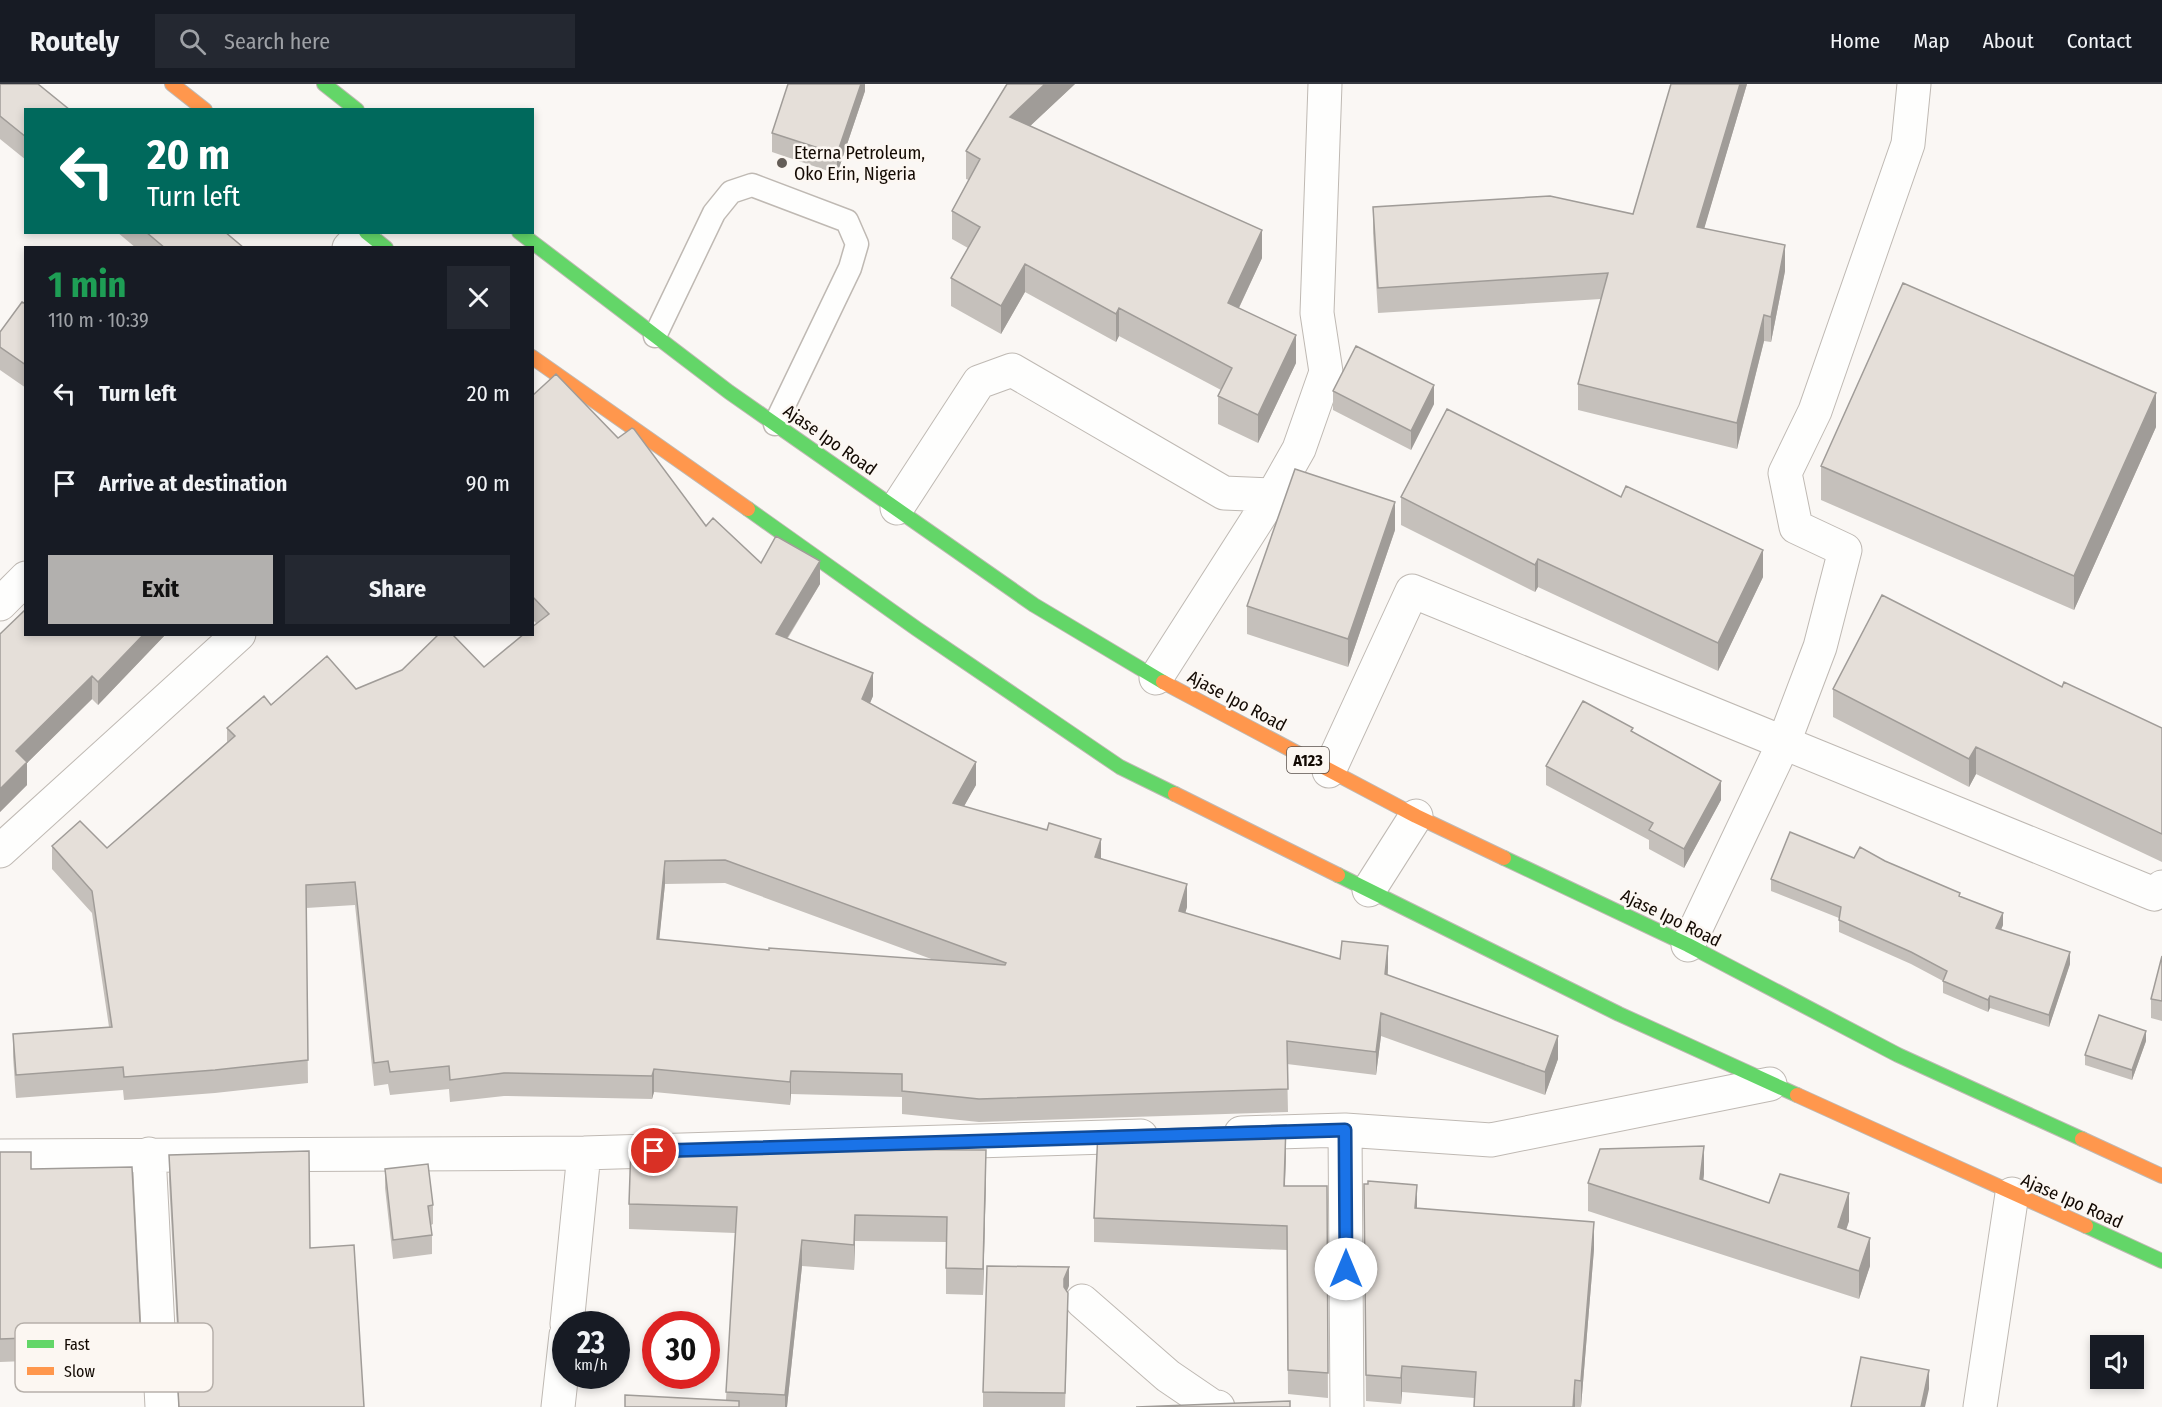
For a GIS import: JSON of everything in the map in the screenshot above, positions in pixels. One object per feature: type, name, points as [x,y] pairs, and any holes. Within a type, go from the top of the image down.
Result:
[{"type":"highway","points":[[172,84],[202,108]]},
{"type":"highway","points":[[324,84],[354,108]]},
{"type":"highway","points":[[368,234],[383,246]]},
{"type":"highway","name":"Ajase Ipo Road","points":[[522,234],[655,336],[775,423],[1034,604],[1156,678],[1416,816],[1688,945],[1898,1055],[2162,1176]]},
{"type":"highway","name":"Ajase Ipo Road","points":[[534,358],[898,615],[1120,766],[1619,1014],[2162,1261]]},
{"type":"street","points":[[1156,678],[1273,495],[1299,449],[1326,372],[1317,313],[1326,84]]},
{"type":"street","points":[[1688,945],[1784,742],[1820,647],[1845,550],[1796,527],[1785,472],[1815,411],[1908,144],[1914,84]]},
{"type":"street","points":[[352,246],[363,234]]},
{"type":"street","points":[[897,507],[979,382],[1012,370],[1224,493],[1273,495]]},
{"type":"street","points":[[0,604],[24,580]]},
{"type":"street","points":[[1329,771],[1412,591],[2154,894],[2162,887]]},
{"type":"street","points":[[0,851],[237,636]]},
{"type":"street","points":[[1369,890],[1416,816]]},
{"type":"street","points":[[1206,1134],[1345,1130],[1491,1140],[1770,1084]]},
{"type":"street","points":[[1345,1130],[1347,1407]]},
{"type":"street","points":[[0,1156],[584,1153],[1170,1135]]},
{"type":"street","points":[[568,1311],[584,1153]]},
{"type":"street","points":[[149,1154],[158,1323]]},
{"type":"street","points":[[1980,1407],[2012,1194]]},
{"type":"street","points":[[1082,1301],[1168,1376],[1212,1406],[1218,1407]]},
{"type":"street","points":[[558,1407],[560,1389]]},
{"type":"street","points":[[161,1392],[162,1407]]},
{"type":"lane","points":[[655,336],[714,213],[730,192],[752,184],[847,221],[857,244],[850,268],[775,423]]},
{"type":"building","points":[[0,84],[38,84],[68,108],[24,108],[24,135],[0,116]]},
{"type":"building","points":[[788,84],[861,84],[837,154],[772,133]]},
{"type":"building","points":[[1007,84],[1045,84],[1010,117],[1262,230],[1228,303],[1296,335],[1258,415],[1218,396],[1232,368],[1119,308],[1116,314],[1025,264],[1001,306],[951,278],[980,227],[952,211],[980,159],[966,151]]},
{"type":"building","points":[[1671,84],[1740,84],[1697,227],[1785,245],[1771,317],[1764,315],[1737,423],[1578,384],[1608,273],[1378,288],[1373,207],[1550,196],[1633,214]]},
{"type":"building","points":[[148,234],[227,234],[242,246],[163,246]]},
{"type":"building","points":[[1903,283],[2156,393],[2074,576],[1821,466]]},
{"type":"building","points":[[22,302],[24,303],[24,364],[0,347],[0,332]]},
{"type":"building","points":[[1356,346],[1434,385],[1411,431],[1333,391]]},
{"type":"building","points":[[556,374],[618,438],[632,428],[634,429],[706,526],[713,518],[761,563],[776,536],[820,561],[776,634],[873,673],[862,699],[976,762],[953,803],[1047,830],[1049,823],[1101,839],[1095,857],[1187,884],[1179,911],[1340,959],[1342,941],[1388,946],[1385,974],[1558,1036],[1545,1072],[1381,1013],[1376,1052],[1287,1041],[1288,1089],[979,1099],[902,1091],[902,1074],[791,1071],[790,1082],[654,1069],[652,1076],[504,1073],[450,1080],[449,1066],[390,1072],[388,1061],[374,1063],[355,882],[306,885],[308,1060],[124,1077],[123,1067],[16,1075],[13,1034],[112,1027],[92,891],[52,846],[80,821],[107,848],[235,736],[227,728],[264,696],[271,705],[327,656],[356,689],[402,670],[437,636],[454,636],[484,667],[522,636],[534,636],[534,625],[549,614],[534,598],[534,394]],"holes":[[[725,860],[1006,963],[1005,965],[769,948],[769,950],[657,939],[665,861]]]},
{"type":"building","points":[[1447,409],[1621,497],[1626,486],[1763,550],[1718,643],[1538,559],[1535,565],[1401,497]]},
{"type":"building","points":[[1295,469],[1395,502],[1348,639],[1247,606]]},
{"type":"building","points":[[1882,595],[2062,687],[2064,682],[2162,728],[2162,834],[1976,747],[1969,759],[1833,689]]},
{"type":"building","points":[[24,611],[24,636],[142,636],[98,682],[92,676],[16,751],[27,762],[0,789],[0,634]]},
{"type":"building","points":[[1583,701],[1633,728],[1631,731],[1721,781],[1684,849],[1649,830],[1653,823],[1546,766]]},
{"type":"building","points":[[1790,832],[1854,858],[1860,847],[1885,861],[1960,893],[1959,896],[2003,913],[1996,928],[2070,952],[2049,1015],[1990,996],[1988,1000],[1943,981],[1947,971],[1911,952],[1839,920],[1841,907],[1771,879]]},
{"type":"building","points":[[2162,956],[2162,1001],[2151,999]]},
{"type":"building","points":[[2099,1015],[2146,1031],[2132,1070],[2085,1055]]},
{"type":"building","points":[[1286,1125],[1284,1186],[1327,1186],[1328,1373],[1288,1370],[1287,1226],[1094,1218],[1098,1131]]},
{"type":"building","points":[[631,1145],[743,1149],[986,1150],[983,1269],[946,1268],[947,1217],[855,1215],[854,1245],[802,1240],[785,1395],[726,1392],[737,1207],[629,1204]]},
{"type":"building","points":[[1704,1146],[1700,1179],[1769,1203],[1780,1174],[1849,1193],[1838,1227],[1870,1238],[1859,1271],[1588,1183],[1600,1149]]},
{"type":"building","points":[[309,1151],[310,1248],[354,1245],[364,1407],[179,1407],[178,1392],[213,1392],[213,1323],[178,1323],[169,1155]]},
{"type":"building","points":[[0,1152],[31,1152],[31,1169],[132,1167],[140,1323],[15,1323],[15,1338],[0,1339]]},
{"type":"building","points":[[428,1164],[433,1205],[428,1206],[432,1235],[393,1240],[385,1169]]},
{"type":"building","points":[[1368,1181],[1417,1185],[1415,1208],[1594,1222],[1581,1381],[1575,1380],[1573,1407],[1474,1407],[1476,1372],[1402,1366],[1401,1378],[1366,1375],[1364,1184],[1368,1184]]},
{"type":"building","points":[[987,1266],[1069,1267],[1064,1279],[1064,1287],[1068,1293],[1065,1393],[983,1392]]},
{"type":"building","points":[[1861,1357],[1929,1370],[1921,1407],[1851,1407]]},
{"type":"building","points":[[625,1395],[739,1401],[739,1407],[625,1407]]},
{"type":"building","points":[[1290,1401],[1290,1407],[1136,1407]]},
{"type":"traffic: fast","points":[[324,84],[354,108]]},
{"type":"traffic: fast","points":[[368,234],[384,246]]},
{"type":"traffic: fast","points":[[522,234],[729,392],[1034,605],[1163,682]]},
{"type":"traffic: fast","points":[[748,509],[917,629],[1120,767],[1175,794]]},
{"type":"traffic: fast","points":[[1504,858],[1688,945],[1898,1055],[2082,1139]]},
{"type":"traffic: fast","points":[[1338,875],[1619,1014],[1797,1095]]},
{"type":"traffic: fast","points":[[2086,1226],[2162,1261]]},
{"type":"traffic: slow","points":[[172,84],[202,108]]},
{"type":"traffic: slow","points":[[534,358],[748,509]]},
{"type":"traffic: slow","points":[[1163,682],[1416,816],[1504,858]]},
{"type":"traffic: slow","points":[[1175,794],[1338,875]]},
{"type":"traffic: slow","points":[[1797,1095],[2086,1226]]},
{"type":"traffic: slow","points":[[2082,1139],[2162,1176]]},
{"type":"place","name":"Eterna Petroleum, Oko Erin, Nigeria","points":[[782,163]]},
{"type":"route","points":[[654,1151],[1345,1130],[1346,1269]]}]
